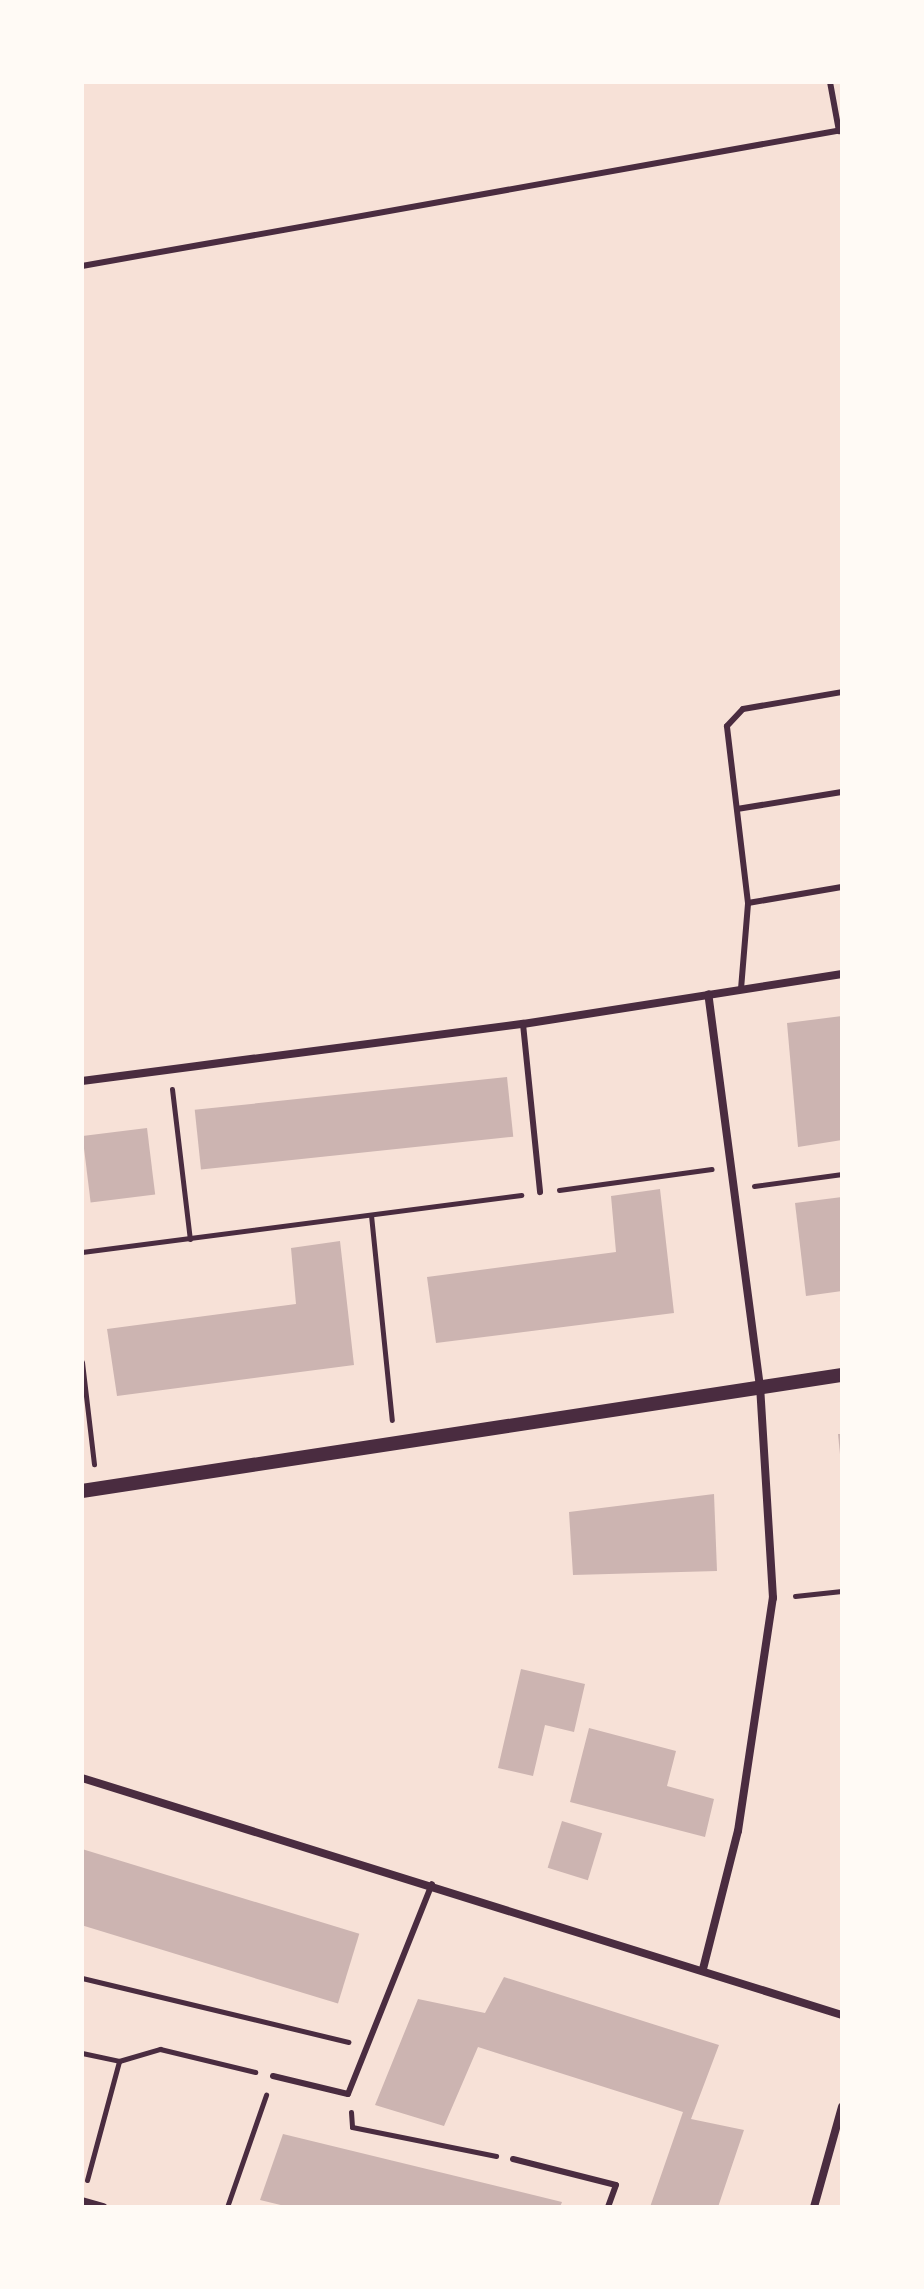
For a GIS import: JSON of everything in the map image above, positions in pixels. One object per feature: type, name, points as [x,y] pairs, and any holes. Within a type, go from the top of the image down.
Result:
[{"type":"street","points":[[82,1081],[523,1024],[842,974]]},
{"type":"street","points":[[703,1969],[738,1831],[773,1598],[760,1387],[728,1166],[708,994]]},
{"type":"street","points":[[90,1490],[842,1375]]},
{"type":"street","points":[[82,1778],[432,1884],[842,2015]]},
{"type":"street","points":[[814,2207],[842,2107]]},
{"type":"street","points":[[82,2201],[103,2207]]},
{"type":"lane","points":[[82,266],[840,130],[830,82]]},
{"type":"lane","points":[[741,989],[748,903],[727,726],[743,709],[842,692]]},
{"type":"lane","points":[[737,809],[842,792]]},
{"type":"lane","points":[[748,903],[842,887]]},
{"type":"lane","points":[[523,1024],[540,1192]]},
{"type":"lane","points":[[273,2076],[348,2094],[364,2046],[432,1884]]},
{"type":"lane","points":[[513,2159],[616,2185],[608,2207]]},
{"type":"path","points":[[170,1070],[190,1239]]},
{"type":"path","points":[[82,1252],[728,1166]]},
{"type":"path","points":[[733,1189],[842,1174]]},
{"type":"path","points":[[371,1215],[395,1445]]},
{"type":"path","points":[[82,1362],[90,1490]]},
{"type":"path","points":[[773,1598],[842,1591]]},
{"type":"path","points":[[82,1978],[364,2046]]},
{"type":"path","points":[[82,2053],[119,2061],[160,2049],[273,2076],[227,2207]]},
{"type":"path","points":[[86,2184],[119,2061]]},
{"type":"path","points":[[348,2094],[352,2127],[513,2159]]},
{"type":"building","points":[[842,1016],[842,1140],[798,1147],[787,1023]]},
{"type":"building","points":[[507,1077],[513,1137],[201,1169],[195,1110]]},
{"type":"building","points":[[147,1128],[155,1195],[91,1202],[82,1136]]},
{"type":"building","points":[[660,1189],[674,1313],[436,1343],[427,1277],[616,1252],[611,1196]]},
{"type":"building","points":[[842,1197],[842,1291],[806,1296],[795,1203]]},
{"type":"building","points":[[340,1241],[354,1365],[117,1396],[107,1329],[296,1304],[291,1248]]},
{"type":"building","points":[[838,1434],[842,1434],[842,1454],[840,1454]]},
{"type":"building","points":[[714,1494],[717,1571],[573,1575],[569,1512]]},
{"type":"building","points":[[521,1669],[585,1684],[574,1732],[545,1725],[533,1776],[498,1768]]},
{"type":"building","points":[[589,1728],[676,1751],[667,1786],[714,1799],[705,1837],[570,1802]]},
{"type":"building","points":[[562,1821],[602,1833],[588,1880],[548,1868]]},
{"type":"building","points":[[82,1849],[359,1934],[338,2004],[82,1925]]},
{"type":"building","points":[[504,1977],[719,2045],[691,2119],[744,2130],[718,2207],[650,2207],[683,2112],[478,2047],[444,2126],[375,2105],[418,1999],[485,2013]]},
{"type":"building","points":[[283,2134],[562,2202],[560,2207],[289,2207],[260,2200]]}]
